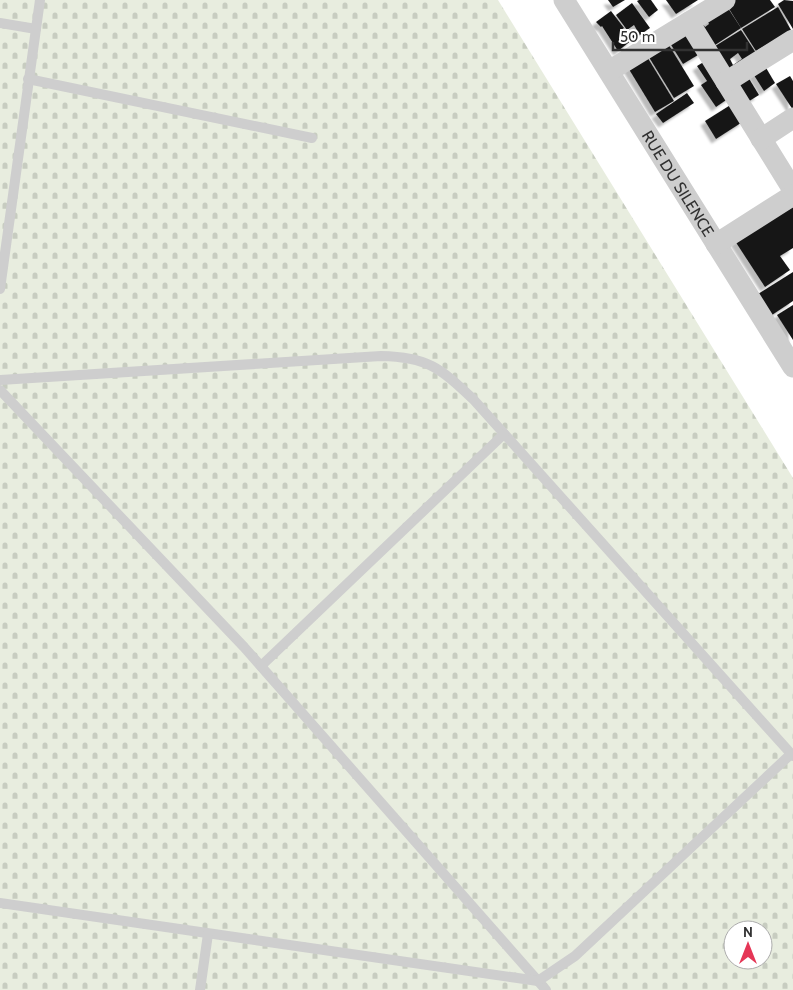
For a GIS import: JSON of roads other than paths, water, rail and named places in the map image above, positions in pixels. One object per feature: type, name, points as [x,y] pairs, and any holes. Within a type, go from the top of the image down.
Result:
[{"type":"street","name":"RUE DU SILENCE","points":[[564,0],[793,367]]},
{"type":"street","points":[[609,71],[724,0]]},
{"type":"street","points":[[689,22],[793,190]]},
{"type":"street","points":[[726,82],[793,40]]},
{"type":"street","points":[[761,139],[793,118]]},
{"type":"street","points":[[716,244],[793,195]]},
{"type":"lane","points":[[0,289],[40,0]]},
{"type":"lane","points":[[0,23],[36,29]]},
{"type":"lane","points":[[28,79],[312,138]]},
{"type":"lane","points":[[0,380],[381,356],[402,356],[427,362],[447,375],[473,399],[792,755],[575,956],[538,981],[0,903]]},
{"type":"lane","points":[[0,390],[261,666],[546,990]]},
{"type":"lane","points":[[261,666],[504,434]]},
{"type":"lane","points":[[200,990],[208,934]]},
{"type":"lane","points":[[516,978],[518,990]]}]
